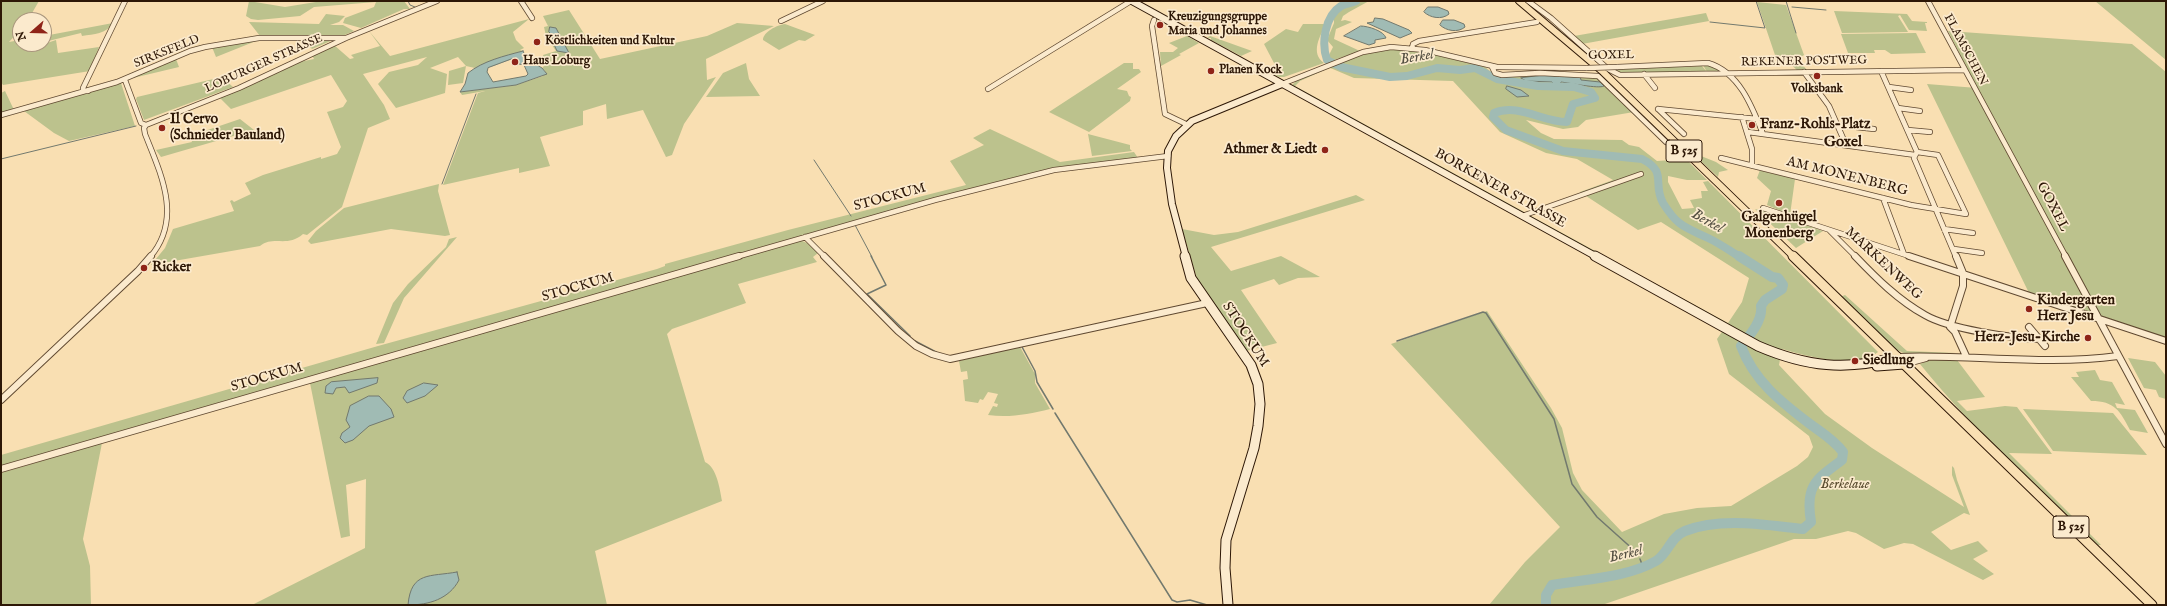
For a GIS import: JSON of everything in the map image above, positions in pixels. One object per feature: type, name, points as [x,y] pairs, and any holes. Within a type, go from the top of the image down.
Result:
[{"type":"main road","name":"B 525","points":[[1519,1],[1604,72],[2152,605]]},
{"type":"street","points":[[89,91],[83,91],[83,88],[125,1]]},
{"type":"street","name":"LOBURGER STRASSE","points":[[146,125],[238,88],[346,38],[437,1]]},
{"type":"street","points":[[521,1],[532,18]]},
{"type":"street","points":[[781,21],[823,1]]},
{"type":"street","name":"BORKENER STRASSE","points":[[988,89],[1131,1],[1758,346],[1791,359],[1820,365],[1904,364]]},
{"type":"street","name":"GOXEL","points":[[1528,1],[1552,18],[1606,67]]},
{"type":"street","name":"FLAMSCHEN","points":[[1928,1],[1984,109]]},
{"type":"street","points":[[419,3],[423,7]]},
{"type":"street","points":[[1154,20],[1152,26],[1165,114],[1169,118],[1188,125]]},
{"type":"street","name":"GOXEL","points":[[1412,48],[1412,44],[1419,41],[1537,22]]},
{"type":"street","name":"SIRKSFELD","points":[[1,115],[125,80],[190,51],[205,46],[260,38],[346,38]]},
{"type":"street","name":"GOXEL","points":[[1282,84],[1326,66],[1375,49],[1412,48],[1492,67],[1522,69],[1617,68],[1708,63],[1718,66],[1727,73]]},
{"type":"street","name":"GOXEL","points":[[1492,67],[1495,73],[1502,75],[1540,73],[1598,76],[1666,142]]},
{"type":"street","name":"REKENER POSTWEG","points":[[1606,67],[1610,72],[1620,75],[1964,70]]},
{"type":"street","points":[[1881,71],[1908,130],[1916,154],[1914,158],[1964,273],[1963,286],[1950,326],[1955,332],[1966,356]]},
{"type":"street","points":[[1804,72],[1824,98],[1838,125],[1846,145]]},
{"type":"street","points":[[1727,73],[1746,96],[1763,134]]},
{"type":"street","points":[[1644,74],[1655,88]]},
{"type":"street","points":[[1,400],[138,271],[156,251],[168,219],[169,197],[145,134],[146,125],[141,123],[125,80]]},
{"type":"street","name":"STOCKUM","points":[[1228,605],[1226,577],[1228,533],[1255,439],[1260,405],[1260,392],[1258,380],[1251,365],[1191,278],[1172,204],[1168,156],[1172,142],[1188,125],[1200,117],[1282,84]]},
{"type":"street","points":[[1889,87],[1912,90]]},
{"type":"street","points":[[1898,108],[1920,111]]},
{"type":"street","points":[[1684,134],[1658,109],[1757,119]]},
{"type":"street","name":"GOXEL","points":[[1984,109],[2166,444]]},
{"type":"street","points":[[1742,117],[1748,132],[1752,149],[1752,166]]},
{"type":"street","points":[[1838,125],[1874,129]]},
{"type":"street","points":[[1908,130],[1930,132]]},
{"type":"street","points":[[1748,132],[1916,154]]},
{"type":"street","name":"AM MONENBERG","points":[[1721,158],[1883,198],[1936,210],[1966,214],[1938,155],[1916,154]]},
{"type":"street","name":"STOCKUM","points":[[1,469],[935,200],[1054,170],[1168,156]]},
{"type":"street","points":[[1522,216],[1641,174]]},
{"type":"street","points":[[1883,198],[1904,254]]},
{"type":"street","name":"MARKENWEG","points":[[1763,208],[2097,318]]},
{"type":"street","name":"MARKENWEG","points":[[1828,229],[1904,302],[1917,311],[1950,326],[1959,326],[2014,338],[2040,340]]},
{"type":"street","points":[[1944,229],[1973,233]]},
{"type":"street","points":[[805,237],[904,336],[916,346],[932,354],[950,359],[1207,303]]},
{"type":"street","points":[[1954,249],[1982,253]]},
{"type":"street","points":[[2097,318],[2166,341]]},
{"type":"street","points":[[2029,327],[2045,346]]},
{"type":"street","points":[[1897,357],[1966,356],[2088,361],[2118,356]]},
{"type":"street","name":"BORKENER STRASSE","points":[[1866,365],[1897,357]]},
{"type":"street","points":[[1904,364],[1919,361],[1927,357]]},
{"type":"green space","points":[[1,1],[39,1],[33,12],[12,12],[12,39],[9,42],[12,41],[12,52],[52,52],[52,41],[56,40],[58,53],[99,47],[90,71],[3,85],[1,82]]},
{"type":"green space","points":[[249,1],[285,7],[322,1],[404,1],[410,9],[404,9],[361,28],[343,23],[345,18],[374,7],[376,2],[314,7],[300,16],[258,20],[251,19],[246,16]]},
{"type":"green space","points":[[1360,1],[1369,1],[1343,16],[1341,21],[1345,20],[1352,22],[1336,29],[1334,39],[1360,51],[1331,61],[1328,57],[1333,47],[1327,40],[1334,23],[1334,16],[1343,7]]},
{"type":"green space","points":[[2095,1],[2166,1],[2166,60]]},
{"type":"green space","points":[[1757,2],[1786,5],[1804,55],[1797,59],[1808,71],[1798,71],[1783,57],[1775,55]]},
{"type":"green space","points":[[569,10],[600,59],[707,36],[737,23],[774,26],[706,59],[707,80],[716,77],[684,124],[672,155],[666,157],[643,110],[607,119],[606,104],[583,111],[583,125],[540,137],[550,166],[519,173],[519,168],[443,185],[478,93],[485,91],[462,95],[460,92],[516,85],[543,76],[545,71],[542,68],[545,65],[543,55],[556,51],[546,36],[544,27],[548,26],[543,16]]},
{"type":"green space","points":[[1834,11],[1907,14],[1912,21],[1927,22],[1925,23],[1927,31],[1909,30],[1900,15],[1898,16],[1908,32],[1842,33]]},
{"type":"green space","points":[[1706,13],[1709,21],[1582,44],[1574,36]]},
{"type":"green space","points":[[326,14],[345,16],[339,22],[330,25],[343,25],[354,31],[312,49],[302,39],[260,36],[249,22],[319,24]]},
{"type":"green space","points":[[529,19],[513,32],[516,40],[524,48],[520,50],[523,51],[496,59],[475,68],[466,66],[458,57],[430,68],[447,74],[445,93],[396,108],[378,84],[389,72],[418,65],[427,57],[363,74],[384,105],[390,119],[368,128],[342,207],[307,235],[303,234],[292,240],[270,241],[260,246],[151,265],[165,248],[173,229],[234,211],[230,201],[232,200],[234,202],[251,194],[245,183],[263,175],[321,157],[321,159],[337,154],[341,147],[327,112],[343,107],[347,101],[331,75],[231,109],[220,98],[299,62],[314,59],[312,55],[334,45],[350,59],[354,58],[351,55],[380,46],[369,31],[390,56]]},
{"type":"green space","points":[[113,23],[110,27],[99,33],[82,36],[81,33],[52,40],[52,34]]},
{"type":"green space","points":[[785,24],[815,35],[805,41],[799,40],[779,50],[763,40],[765,34],[771,29]]},
{"type":"green space","points":[[1303,24],[1326,24],[1319,39],[1317,49],[1320,59],[1324,63],[1284,77],[1279,77],[1266,70],[1275,65],[1264,44],[1286,29],[1298,32]]},
{"type":"green space","points":[[1948,31],[2132,44],[2166,72],[2166,340],[2029,293],[1927,84],[1977,88]]},
{"type":"green space","points":[[1916,33],[1926,53],[1891,54],[1885,50],[1874,50],[1875,53],[1848,53],[1841,34]]},
{"type":"green space","points":[[1187,36],[1199,43],[1161,66],[1160,52],[1173,52],[1178,48],[1169,43]]},
{"type":"green space","points":[[1210,36],[1252,51],[1241,56],[1211,40],[1211,38],[1207,38]]},
{"type":"green space","points":[[261,39],[216,57],[212,47]]},
{"type":"green space","name":"Berkelaue","points":[[1397,49],[1427,53],[1485,67],[1495,75],[1527,74],[1597,77],[1634,112],[1586,120],[1578,127],[1563,129],[1526,120],[1541,133],[1554,139],[1622,140],[1629,145],[1639,147],[1657,161],[1686,159],[1707,180],[1687,180],[1668,176],[1668,182],[1682,209],[1694,208],[1690,200],[1702,198],[1701,191],[1708,191],[1703,182],[1708,181],[1878,352],[1869,357],[1858,360],[1845,361],[1817,358],[1782,349],[1779,365],[1825,414],[1872,448],[1964,507],[1952,475],[1952,466],[1970,515],[1964,513],[1931,532],[1951,550],[1978,541],[1988,551],[1973,559],[1994,574],[1983,580],[1913,544],[1904,543],[1884,549],[1856,533],[1848,531],[1816,539],[1794,539],[1602,605],[1489,605],[1525,562],[1560,527],[1391,344],[1487,311],[1551,408],[1562,428],[1573,473],[1582,490],[1622,532],[1664,514],[1697,508],[1731,506],[1797,466],[1808,457],[1813,447],[1809,436],[1729,374],[1717,339],[1726,326],[1529,217],[1529,215],[1728,323],[1742,302],[1749,278],[1661,222],[1638,230],[1580,192],[1613,180],[1577,159],[1546,153],[1500,132],[1453,81],[1354,78],[1328,67],[1371,52]]},
{"type":"green space","points":[[176,59],[179,67],[133,78]]},
{"type":"green space","points":[[746,63],[749,79],[760,96],[706,97],[723,73]]},
{"type":"green space","points":[[1124,63],[1133,63],[1133,69],[1139,69],[1141,72],[1117,89],[1127,91],[1131,97],[1130,101],[1089,132],[1049,112]]},
{"type":"green space","points":[[1703,65],[1718,66],[1721,72],[1619,73],[1609,69],[1702,66],[1707,72]]},
{"type":"green space","points":[[466,66],[463,83],[448,85],[449,71]]},
{"type":"green space","points":[[1324,68],[1329,68],[1300,81],[1295,86],[1526,213],[1521,213],[1292,85],[1297,80]]},
{"type":"green space","points":[[222,77],[233,87],[144,120],[136,99],[137,97]]},
{"type":"green space","points":[[121,83],[135,126],[69,141],[54,133],[24,111]]},
{"type":"green space","points":[[5,91],[14,110],[1,113],[1,93]]},
{"type":"green space","points":[[240,119],[254,130],[161,157],[156,150],[192,142],[190,136]]},
{"type":"green space","points":[[990,129],[1060,162],[1134,152],[1138,158],[1053,169],[906,206],[1,466],[1,455],[378,346],[657,269],[665,266],[665,264],[788,230],[966,185],[950,161],[984,145],[973,138]]},
{"type":"green space","points":[[1088,134],[1130,145],[1130,149],[1132,151],[1092,156]]},
{"type":"green space","points":[[1691,152],[1716,162],[1728,170],[1719,172],[1718,177]]},
{"type":"green space","points":[[1760,170],[1795,179],[1790,215],[1767,205],[1771,191],[1757,178]]},
{"type":"green space","points":[[439,184],[438,191],[450,235],[445,236],[391,229],[311,244],[308,241],[316,231],[344,208]]},
{"type":"green space","points":[[1356,195],[1365,200],[1211,247],[1231,271],[1281,256],[1320,277],[1298,278],[1279,285],[1274,279],[1241,290],[1277,343],[1246,351],[1198,282],[1182,229],[1214,235],[1238,232]]},
{"type":"green space","points":[[1755,209],[1768,212],[1823,231],[1796,248]]},
{"type":"green space","points":[[457,237],[404,298],[384,343],[376,344],[393,303],[408,284],[446,247],[449,239]]},
{"type":"green space","points":[[800,240],[807,243],[818,253],[813,257],[817,262],[738,284],[746,303],[672,329],[667,334],[705,462],[715,474],[722,501],[595,551],[607,605],[252,605],[365,548],[366,479],[346,485],[350,536],[341,538],[310,383]]},
{"type":"green space","points":[[1845,295],[1907,351],[1956,353],[1906,354],[1895,349],[1840,297]]},
{"type":"green space","points":[[1019,345],[1035,374],[1035,383],[1050,409],[1019,415],[996,416],[988,415],[993,406],[997,407],[998,404],[994,403],[998,394],[988,392],[983,400],[980,399],[978,403],[965,401],[963,380],[968,379],[967,371],[961,372],[959,361]]},
{"type":"green space","points":[[2128,358],[2155,362],[2166,376],[2166,399],[2159,397],[2156,390],[2144,388]]},
{"type":"green space","points":[[1929,360],[1957,360],[1985,397],[1957,401],[1967,411],[2005,406],[2017,407],[2052,454],[2009,453],[2101,545],[2098,545],[2028,480],[1961,412],[1920,364]]},
{"type":"green space","points":[[2095,370],[2100,380],[2112,382],[2125,405],[2115,403],[2117,408],[2135,410],[2148,433],[2130,430],[2120,412],[2116,408],[2099,401],[2091,401],[2071,377],[2079,377],[2076,372]]},
{"type":"green space","points":[[2023,409],[2113,413],[2147,455],[2053,451]]},
{"type":"green space","points":[[102,443],[83,539],[90,566],[91,605],[1,605],[1,473]]},
{"type":"water","points":[[1428,7],[1438,7],[1448,11],[1449,14],[1440,18],[1433,17],[1424,12]]},
{"type":"water","points":[[1375,18],[1383,19],[1409,30],[1412,33],[1400,38],[1367,23],[1373,22]]},
{"type":"water","points":[[1443,20],[1454,20],[1464,24],[1465,27],[1456,31],[1449,30],[1440,25]]},
{"type":"water","points":[[1361,26],[1379,31],[1385,35],[1386,38],[1375,40],[1375,43],[1369,45],[1344,36]]},
{"type":"water","points":[[550,27],[556,28],[569,53],[557,51],[552,40],[553,36],[549,32]]},
{"type":"water","name":"Haus Loburg","points":[[523,51],[526,58],[542,68],[547,74],[516,85],[460,92],[465,84],[468,73],[480,65],[494,59]],"holes":[[[515,58],[519,64],[524,65],[528,74],[526,76],[493,82],[487,72],[488,68]]]},
{"type":"water","points":[[1544,75],[1580,76],[1581,80],[1600,82],[1604,86],[1590,86],[1561,82],[1560,84],[1554,84],[1552,82],[1526,81],[1521,78]]},
{"type":"water","points":[[1507,86],[1521,90],[1529,96],[1517,97],[1506,89]]},
{"type":"water","points":[[378,378],[377,383],[349,393],[345,387],[336,388],[333,394],[325,393],[326,386],[331,382]]},
{"type":"water","points":[[424,383],[438,385],[425,396],[407,403],[403,398],[407,391]]},
{"type":"water","points":[[369,396],[379,396],[391,409],[394,417],[369,426],[353,440],[345,443],[340,438],[342,433],[350,427],[346,420],[350,406]]},
{"type":"water","points":[[457,572],[459,580],[450,592],[438,600],[423,604],[408,605],[413,586],[418,581],[430,576]]},
{"type":"waterway","points":[[408,1],[410,5],[415,7]]},
{"type":"waterway","name":"Berkel","points":[[1356,1],[1341,6],[1331,16],[1326,30],[1324,46],[1327,60],[1341,67],[1390,77],[1407,76],[1437,68],[1460,70],[1475,68],[1497,79],[1538,86],[1574,87],[1591,92],[1595,98],[1573,104],[1567,122],[1512,110],[1494,113],[1493,117],[1506,130],[1563,151],[1642,159],[1655,169],[1658,178],[1660,196],[1673,217],[1682,225],[1716,242],[1740,257]]},
{"type":"waterway","points":[[1710,22],[1765,28],[1756,1]]},
{"type":"waterway","points":[[1786,1],[1796,33]]},
{"type":"waterway","points":[[1792,7],[1826,10]]},
{"type":"waterway","points":[[442,184],[476,94]]},
{"type":"waterway","points":[[1,159],[136,126]]},
{"type":"waterway","points":[[814,160],[851,216]]},
{"type":"waterway","points":[[855,225],[872,257]]},
{"type":"waterway","points":[[871,256],[886,285],[867,294],[910,336]]},
{"type":"waterway","name":"Berkel","points":[[1546,605],[1546,595],[1552,585],[1605,577],[1644,567],[1660,558],[1672,541],[1685,531],[1713,524],[1728,523],[1758,524],[1803,529],[1811,522],[1810,500],[1814,485],[1825,473],[1842,460],[1843,452],[1832,440],[1779,399],[1753,370],[1741,346],[1758,322],[1761,306],[1765,300],[1782,289],[1783,285],[1778,278],[1772,277],[1739,256]]},
{"type":"waterway","points":[[1397,341],[1483,312],[1486,313],[1554,419],[1572,484],[1597,517],[1636,552]]},
{"type":"waterway","points":[[915,341],[936,352]]},
{"type":"waterway","points":[[1021,345],[1035,371],[1037,382],[1053,409]]},
{"type":"waterway","points":[[1055,413],[1172,600],[1177,602],[1190,600],[1207,605]]},
{"type":"waterway","points":[[1640,559],[1643,567]]},
{"type":"place","name":"Kreuzigungsgruppe Maria und Johannes","points":[[1160,25]]},
{"type":"place","name":"Köstlichkeiten und Kultur","points":[[537,42]]},
{"type":"place","name":"Haus Loburg","points":[[515,62]]},
{"type":"place","name":"Planen Kock","points":[[1211,71]]},
{"type":"place","name":"Volksbank","points":[[1817,76]]},
{"type":"place","name":"Franz-Rohls-Platz","points":[[1752,125]]},
{"type":"place","name":"Il Cervo (Schnieder Bauland)","points":[[162,128]]},
{"type":"place","name":"Athmer & Liedt","points":[[1325,150]]},
{"type":"place","name":"Galgenhügel Monenberg","points":[[1779,203]]},
{"type":"place","name":"Ricker","points":[[144,268]]},
{"type":"place","name":"Kindergarten Herz Jesu","points":[[2029,309]]},
{"type":"place","name":"Herz-Jesu-Kirche","points":[[2088,338]]},
{"type":"place","name":"Siedlung","points":[[1855,361]]},
{"type":"district","name":"Goxel","points":[[1843,143]]}]
